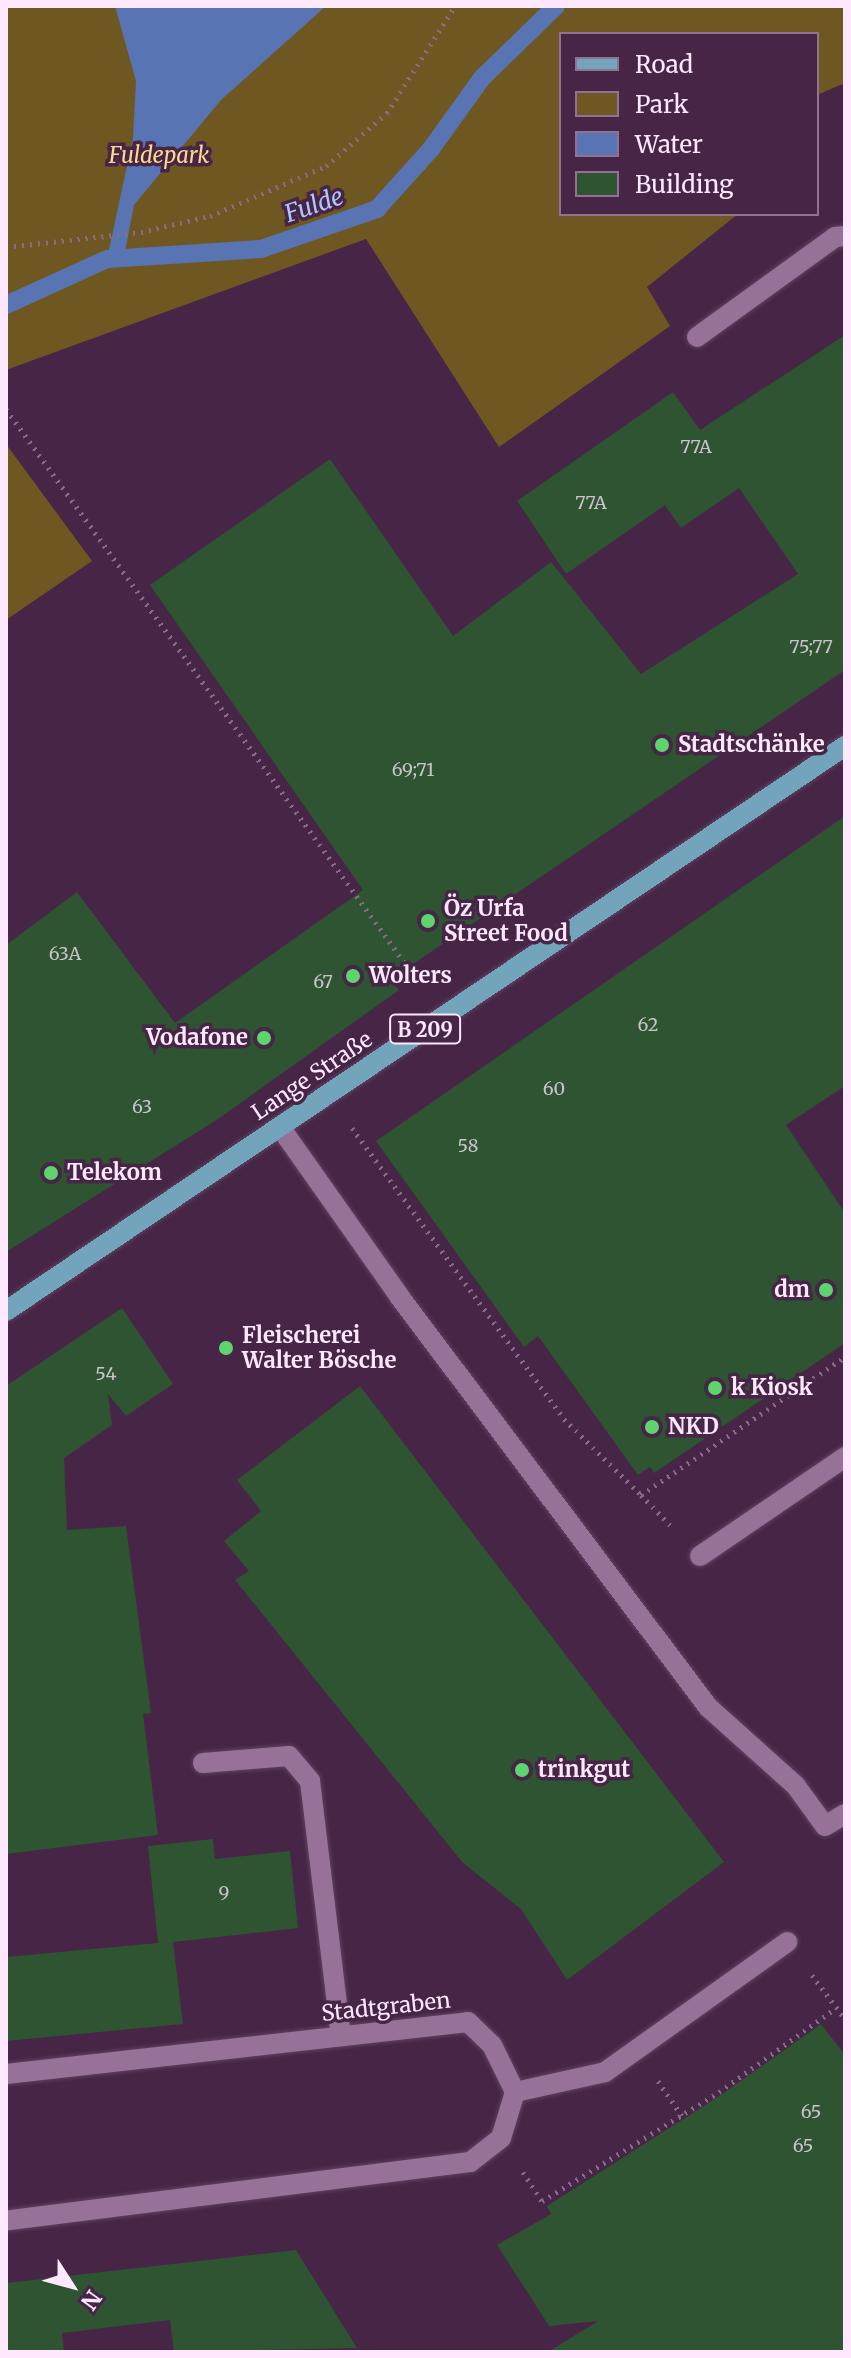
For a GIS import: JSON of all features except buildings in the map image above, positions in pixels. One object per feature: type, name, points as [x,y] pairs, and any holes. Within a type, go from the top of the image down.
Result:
[{"type":"main road","name":"Lange Straße","points":[[6,1311],[845,746]]},
{"type":"street","points":[[697,337],[835,237],[845,236]]},
{"type":"street","points":[[280,1127],[399,1296],[708,1707],[796,1786],[825,1826],[845,1814]]},
{"type":"street","points":[[700,1556],[845,1457]]},
{"type":"street","points":[[203,1763],[289,1756],[310,1781],[341,2036]]},
{"type":"street","points":[[6,2221],[470,2162],[501,2138],[515,2092],[605,2072],[787,1942]]},
{"type":"street","name":"Stadtgraben","points":[[6,2074],[468,2022],[492,2045],[515,2092]]},
{"type":"path","points":[[6,247],[141,232],[240,205],[326,166],[387,113],[455,6]]},
{"type":"path","points":[[6,409],[443,1017]]},
{"type":"path","points":[[327,1094],[564,1419],[641,1495],[845,1357]]},
{"type":"path","points":[[787,1942],[845,2019]]},
{"type":"path","points":[[501,2138],[542,2201],[666,2129],[836,2008]]},
{"type":"green space","name":"Fuldepark","points":[[6,6],[845,6],[845,83],[819,94],[819,32],[559,32],[559,216],[736,216],[647,287],[670,326],[499,447],[366,239],[6,370]]},
{"type":"green space","points":[[6,444],[92,561],[6,620]]},
{"type":"water","points":[[115,6],[326,6],[221,100],[134,205],[124,257],[107,259],[133,138],[136,81]]},
{"type":"waterway","name":"Fulde","points":[[6,305],[107,259],[261,249],[377,209],[431,149],[482,78],[556,6]]},
{"type":"place","name":"Stadtschänke","points":[[662,745]]},
{"type":"place","name":"Öz Urfa Street Food","points":[[428,921]]},
{"type":"place","name":"Wolters","points":[[353,976]]},
{"type":"place","name":"Vodafone","points":[[264,1038]]},
{"type":"place","name":"Telekom","points":[[51,1173]]},
{"type":"place","name":"dm","points":[[826,1290]]},
{"type":"place","name":"Fleischerei Walter Bösche","points":[[226,1348]]},
{"type":"place","name":"k Kiosk","points":[[715,1388]]},
{"type":"place","name":"NKD","points":[[652,1427]]},
{"type":"place","name":"trinkgut","points":[[522,1770]]}]
